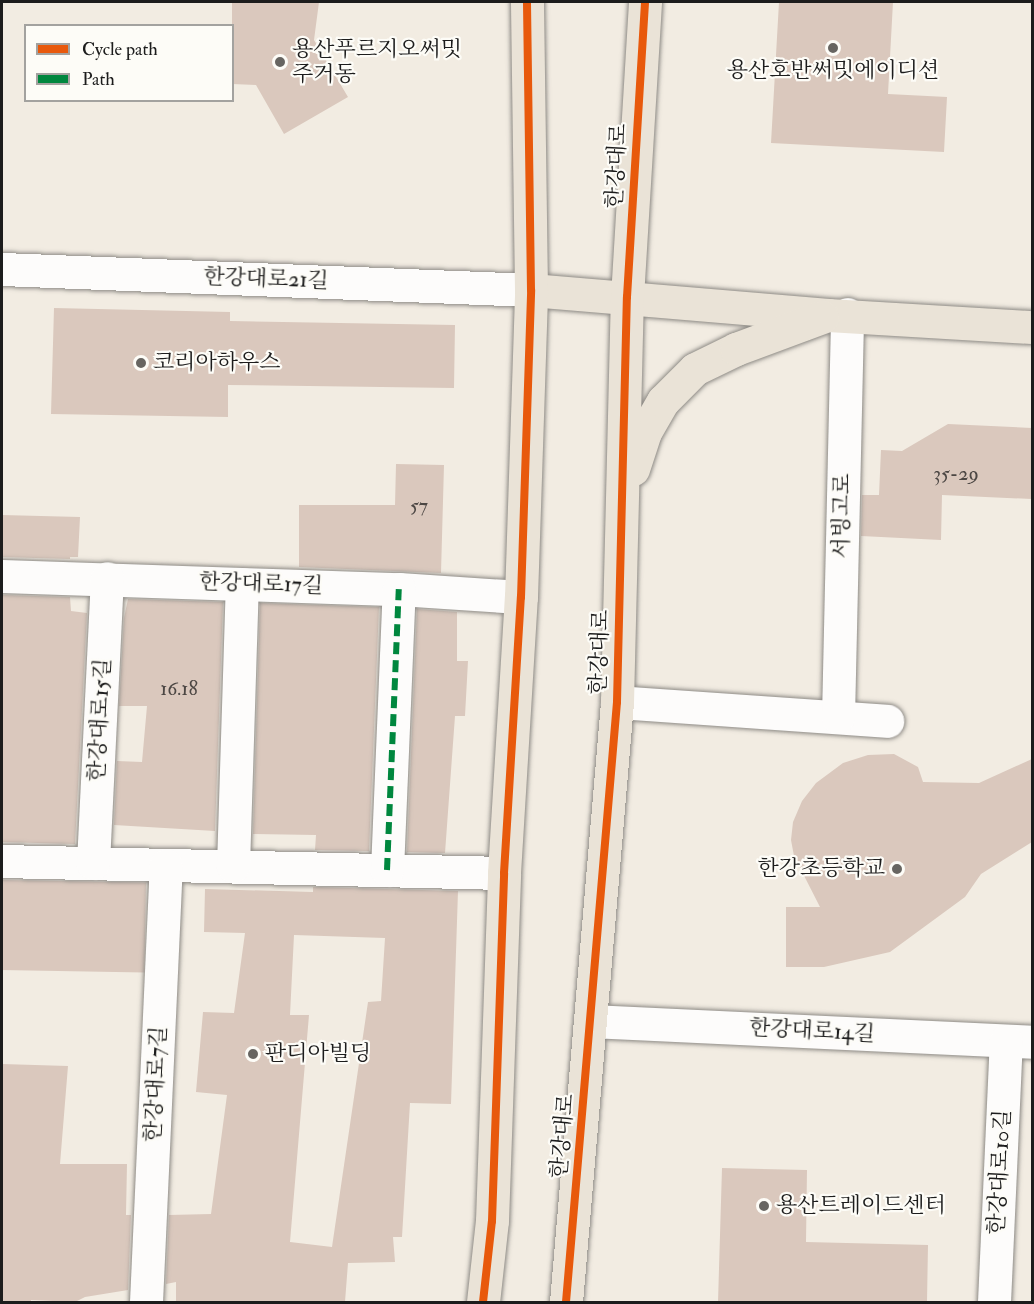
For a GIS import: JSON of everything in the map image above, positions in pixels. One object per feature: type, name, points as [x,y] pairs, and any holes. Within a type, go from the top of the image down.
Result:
[{"type":"main road","points":[[483,1302],[492,1221],[504,873],[521,597],[531,290],[527,2]]},
{"type":"main road","name":"한강대로","points":[[566,1302],[617,702],[627,297],[645,2]]},
{"type":"main road","points":[[531,290],[837,315],[1032,327]]},
{"type":"main road","points":[[622,520],[635,458],[645,432],[663,401],[695,369],[736,349],[837,315]]},
{"type":"street","name":"한강대로21길","points":[[2,269],[531,290]]},
{"type":"street","name":"서빙고로","points":[[837,315],[838,717]]},
{"type":"street","name":"한강대로17길","points":[[2,576],[399,589],[521,597]]},
{"type":"street","name":"한강대로15길","points":[[93,863],[107,578]]},
{"type":"street","points":[[233,866],[242,584]]},
{"type":"street","points":[[387,870],[399,589]]},
{"type":"street","points":[[617,702],[887,721]]},
{"type":"street","points":[[2,861],[504,873]]},
{"type":"street","name":"한강대로7길","points":[[146,1302],[166,865]]},
{"type":"street","name":"한강대로14길","points":[[591,1021],[1019,1041]]},
{"type":"street","name":"한강대로10길","points":[[994,1302],[1019,1041]]},
{"type":"building","name":"용산푸르지오써밋 주거동","points":[[232,2],[319,2],[314,40],[348,97],[284,134],[256,85],[234,84],[234,24],[232,24]]},
{"type":"building","name":"용산호반써밋에이디션","points":[[779,2],[893,2],[888,94],[947,97],[944,152],[771,143]]},
{"type":"building","points":[[54,308],[230,312],[230,321],[455,325],[454,388],[228,385],[228,417],[51,414]]},
{"type":"building","points":[[948,424],[1032,428],[1032,499],[942,495],[941,540],[861,536],[862,495],[879,495],[881,450],[902,451]]},
{"type":"building","points":[[396,464],[444,465],[441,573],[299,567],[299,505],[395,505]]},
{"type":"building","points":[[2,515],[80,517],[78,557],[70,557],[70,559],[2,557]]},
{"type":"building","points":[[2,595],[70,597],[71,611],[87,613],[75,844],[2,842]]},
{"type":"building","points":[[128,599],[223,602],[215,831],[114,825],[117,761],[142,762],[147,706],[119,706],[124,618]]},
{"type":"building","points":[[260,603],[379,607],[369,851],[315,850],[316,835],[253,834]]},
{"type":"building","points":[[417,609],[457,612],[457,661],[468,661],[465,716],[455,716],[445,853],[407,852]]},
{"type":"building","points":[[894,754],[918,767],[923,782],[979,783],[1032,759],[1032,842],[981,874],[965,897],[890,952],[824,967],[786,967],[786,907],[820,907],[794,856],[791,840],[793,822],[802,801],[816,783],[843,763],[868,755]]},
{"type":"building","points":[[2,880],[146,883],[144,972],[2,970]]},
{"type":"building","points":[[313,887],[458,891],[451,1104],[410,1103],[402,1237],[393,1237],[395,1262],[348,1263],[345,1302],[176,1302],[176,1282],[166,1284],[169,1215],[211,1214],[227,1095],[196,1092],[203,1012],[234,1013],[245,933],[204,932],[205,889],[313,892]],"holes":[[[294,935],[385,938],[381,1001],[368,1002],[332,1247],[290,1242],[309,1015],[290,1015]]]},
{"type":"building","points":[[2,1064],[68,1066],[60,1164],[127,1164],[126,1215],[131,1215],[128,1290],[85,1297],[75,1302],[31,1300],[31,1302],[2,1302]]},
{"type":"building","name":"용산트레이드센터","points":[[722,1168],[807,1170],[806,1242],[928,1245],[927,1302],[718,1302]]},
{"type":"marked path","points":[[387,870],[399,589]]},
{"type":"cycle path","points":[[483,1302],[492,1221],[504,873],[521,597],[531,290],[527,2]]},
{"type":"cycle path","points":[[566,1302],[617,702],[627,297],[645,2]]},
{"type":"place","name":"용산호반써밋에이디션","points":[[833,48]]},
{"type":"place","name":"용산푸르지오써밋 주거동","points":[[280,62]]},
{"type":"place","name":"코리아하우스","points":[[141,363]]},
{"type":"place","name":"한강초등학교","points":[[897,869]]},
{"type":"place","name":"판디아빌딩","points":[[253,1054]]},
{"type":"place","name":"용산트레이드센터","points":[[764,1206]]}]
